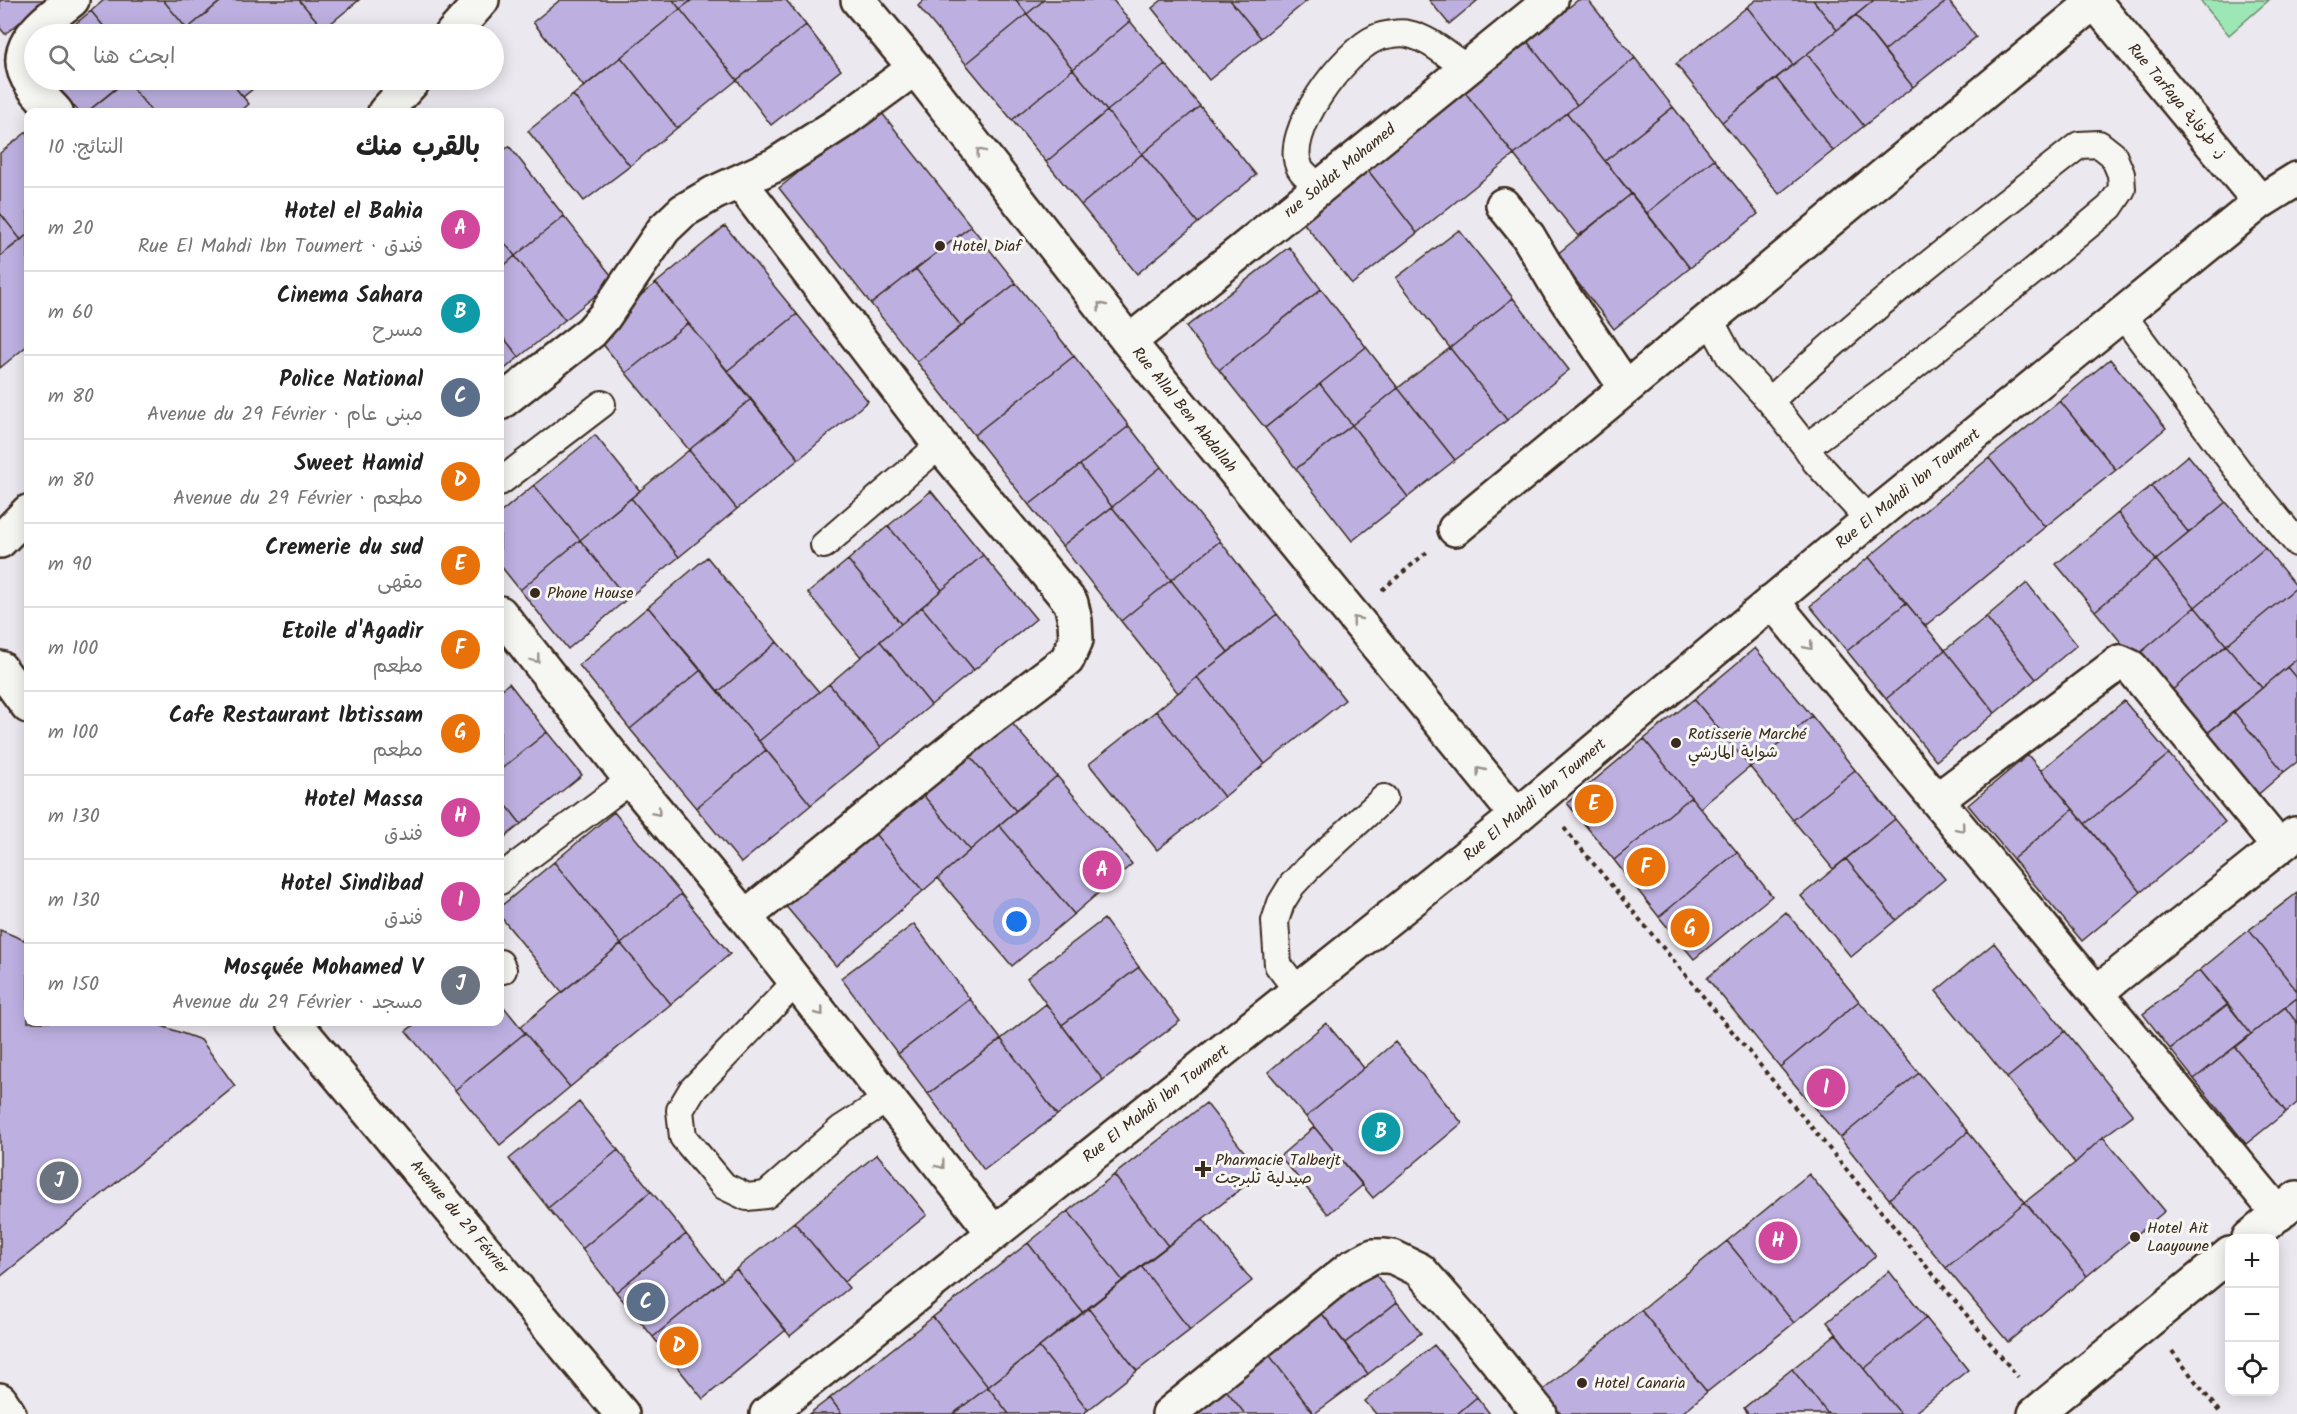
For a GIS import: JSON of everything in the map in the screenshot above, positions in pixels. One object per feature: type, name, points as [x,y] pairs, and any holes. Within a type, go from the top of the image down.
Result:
[{"type":"street","points":[[44,24],[72,0]]},
{"type":"street","points":[[461,24],[482,0]]},
{"type":"street","name":"Rue Allal Ben Abdallah","points":[[858,0],[915,68],[1129,342],[1351,615],[1528,807]]},
{"type":"street","name":"rue Soldat Mohamed","points":[[1129,342],[1551,0]]},
{"type":"street","points":[[1455,530],[2093,1]]},
{"type":"street","name":"Rue Tarfaya ز. طرفاية","points":[[2093,1],[2260,202]]},
{"type":"street","points":[[24,46],[21,56],[24,68]]},
{"type":"street","points":[[504,400],[591,332],[604,317],[664,229],[683,211],[714,193],[776,165],[805,147],[915,68]]},
{"type":"street","points":[[36,90],[52,108]]},
{"type":"street","points":[[389,108],[405,90]]},
{"type":"street","name":"Rue El Mahdi Ibn Toumert","points":[[767,1414],[1528,807],[1869,520],[2260,202],[2297,179]]},
{"type":"street","points":[[741,182],[940,446],[1071,603],[1076,640],[1067,660],[983,724],[745,917]]},
{"type":"street","points":[[1503,205],[1528,236],[1561,292],[1626,388]]},
{"type":"street","points":[[0,541],[24,516]]},
{"type":"street","points":[[1772,601],[2097,992],[2288,1206],[2255,1234]]},
{"type":"street","points":[[504,618],[631,780],[745,917],[993,1232]]},
{"type":"street","points":[[1937,800],[2120,662],[2131,667],[2288,840],[2097,992]]},
{"type":"street","points":[[0,668],[24,701]]},
{"type":"street","name":"Avenue du 29 Février","points":[[297,1026],[622,1414]]},
{"type":"street","points":[[1169,1414],[1350,1268],[1373,1256],[1384,1256],[1420,1270],[1540,1414]]},
{"type":"street","points":[[2040,1411],[2225,1257]]},
{"type":"street","points":[[0,1400],[9,1414]]},
{"type":"lane","points":[[1320,188],[1300,168],[1297,150],[1301,128],[1320,92],[1348,60],[1376,39],[1406,33],[1423,40],[1467,68]]},
{"type":"lane","points":[[1770,401],[1965,236],[2079,145],[2099,144],[2113,155],[2121,174],[2122,189],[2110,207],[1884,390],[1806,447]]},
{"type":"lane","points":[[2122,314],[2243,477],[2297,543]]},
{"type":"lane","points":[[1710,320],[1730,357],[1770,401],[1815,461],[1869,520]]},
{"type":"lane","points":[[504,480],[602,404]]},
{"type":"lane","points":[[824,545],[940,446]]},
{"type":"lane","points":[[504,877],[631,780]]},
{"type":"lane","points":[[1298,992],[1278,964],[1275,921],[1281,903],[1292,885],[1307,868],[1384,798]]},
{"type":"lane","points":[[795,983],[692,1090],[680,1110],[683,1137],[724,1186],[747,1197],[766,1195],[841,1129],[889,1098]]},
{"type":"path","points":[[1351,615],[1455,530]]},
{"type":"path","points":[[1528,807],[2040,1411]]},
{"type":"path","points":[[2196,1382],[2222,1414]]},
{"type":"green space","points":[[2200,0],[2269,0],[2229,35]]},
{"type":"building","points":[[0,0],[48,0],[5,34],[0,28]]},
{"type":"building","points":[[104,0],[163,0],[183,24],[102,24],[91,11]]},
{"type":"building","points":[[163,0],[219,0],[220,2],[193,24],[183,24]]},
{"type":"building","points":[[222,0],[299,0],[320,24],[193,24]]},
{"type":"building","points":[[299,0],[359,0],[330,24],[320,24]]},
{"type":"building","points":[[560,0],[673,0],[680,9],[584,87],[533,22]]},
{"type":"building","points":[[673,0],[692,0],[680,9]]},
{"type":"building","points":[[692,0],[786,0],[806,25],[737,80],[680,9]]},
{"type":"building","points":[[924,0],[1016,0],[1027,14],[966,64],[918,6]]},
{"type":"building","points":[[1016,0],[1044,0],[1027,14]]},
{"type":"building","points":[[1044,0],[1113,0],[1130,21],[1073,69],[1027,14]]},
{"type":"building","points":[[1162,0],[1230,0],[1261,38],[1209,80],[1152,8]]},
{"type":"building","points":[[1230,0],[1308,0],[1261,38]]},
{"type":"building","points":[[1429,0],[1478,0],[1449,24]]},
{"type":"building","points":[[1578,0],[1588,0],[1635,58],[1577,105],[1527,41]]},
{"type":"building","points":[[1756,0],[1813,0],[1837,30],[1793,65],[1747,7]]},
{"type":"building","points":[[1813,0],[1874,0],[1837,30]]},
{"type":"building","points":[[1874,0],[1948,0],[1884,51],[1856,15]]},
{"type":"building","points":[[1948,0],[1976,37],[1913,87],[1884,51]]},
{"type":"building","points":[[1747,7],[1793,65],[1722,122],[1676,64]]},
{"type":"building","points":[[680,9],[737,80],[677,128],[621,57]]},
{"type":"building","points":[[91,11],[102,24],[75,24]]},
{"type":"building","points":[[1027,14],[1073,69],[1012,120],[966,64]]},
{"type":"building","points":[[1856,15],[1913,87],[1864,126],[1807,54]]},
{"type":"building","points":[[1130,21],[1165,64],[1107,111],[1073,69]]},
{"type":"building","points":[[806,25],[841,70],[771,125],[737,80]]},
{"type":"building","points":[[1527,41],[1577,105],[1514,155],[1464,91]]},
{"type":"building","points":[[1807,54],[1864,126],[1833,151],[1776,78]]},
{"type":"building","points":[[621,57],[677,128],[630,166],[573,95]]},
{"type":"building","points":[[1635,58],[1673,107],[1605,161],[1567,113]]},
{"type":"building","points":[[1165,64],[1200,106],[1142,154],[1107,111]]},
{"type":"building","points":[[1073,69],[1107,111],[1046,162],[1012,120]]},
{"type":"building","points":[[1776,78],[1833,151],[1779,194],[1722,122]]},
{"type":"building","points":[[60,90],[114,90],[92,108],[76,108]]},
{"type":"building","points":[[114,90],[134,90],[149,108],[92,108]]},
{"type":"building","points":[[134,90],[237,90],[249,104],[244,108],[149,108]]},
{"type":"building","points":[[237,90],[252,90],[243,97]]},
{"type":"building","points":[[1464,91],[1514,155],[1417,233],[1367,169]]},
{"type":"building","points":[[573,95],[630,166],[584,201],[528,131]]},
{"type":"building","points":[[1200,106],[1256,175],[1198,223],[1142,154]]},
{"type":"building","points":[[1673,107],[1714,159],[1647,213],[1605,161]]},
{"type":"building","points":[[878,108],[971,226],[871,304],[779,188]]},
{"type":"building","points":[[1107,111],[1142,154],[1081,205],[1046,162]]},
{"type":"building","points":[[1567,113],[1631,194],[1578,236],[1514,155]]},
{"type":"building","points":[[24,134],[24,237],[21,240],[0,213],[0,153]]},
{"type":"building","points":[[509,146],[564,216],[515,256],[504,242],[504,150]]},
{"type":"building","points":[[1142,154],[1198,223],[1137,274],[1081,205]]},
{"type":"building","points":[[1714,159],[1758,214],[1690,268],[1647,213]]},
{"type":"building","points":[[1367,169],[1417,233],[1352,284],[1302,221]]},
{"type":"building","points":[[1631,194],[1690,268],[1614,329],[1556,255]]},
{"type":"building","points":[[0,213],[21,240],[0,256]]},
{"type":"building","points":[[564,216],[615,280],[565,320],[515,256]]},
{"type":"building","points":[[725,226],[797,314],[727,371],[656,283]]},
{"type":"building","points":[[971,226],[1016,283],[961,326],[916,269]]},
{"type":"building","points":[[1459,230],[1513,298],[1450,348],[1396,278]]},
{"type":"building","points":[[24,237],[24,348],[0,368],[0,256]]},
{"type":"building","points":[[504,242],[515,256],[504,266]]},
{"type":"building","points":[[1289,247],[1321,289],[1219,370],[1186,327]]},
{"type":"building","points":[[515,256],[565,320],[519,357],[504,338],[504,266]]},
{"type":"building","points":[[916,269],[961,326],[917,362],[871,304]]},
{"type":"building","points":[[656,283],[688,323],[626,373],[594,333]]},
{"type":"building","points":[[1016,283],[1074,356],[974,435],[917,362]]},
{"type":"building","points":[[1321,289],[1366,347],[1265,428],[1219,370]]},
{"type":"building","points":[[1513,298],[1569,370],[1507,420],[1450,348]]},
{"type":"building","points":[[797,314],[868,401],[799,459],[727,371]]},
{"type":"building","points":[[688,323],[751,399],[689,450],[626,373]]},
{"type":"building","points":[[504,338],[519,357],[504,370]]},
{"type":"building","points":[[1366,347],[1398,388],[1352,425],[1320,384]]},
{"type":"building","points":[[1450,348],[1507,420],[1455,460],[1398,388]]},
{"type":"building","points":[[1074,356],[1129,426],[1029,505],[974,435]]},
{"type":"building","points":[[2110,359],[2166,428],[2116,470],[2060,401]]},
{"type":"building","points":[[1320,384],[1352,425],[1296,469],[1265,428]]},
{"type":"building","points":[[1398,388],[1455,460],[1408,497],[1352,425]]},
{"type":"building","points":[[751,399],[799,459],[737,509],[689,450]]},
{"type":"building","points":[[2060,401],[2116,470],[2045,527],[1989,458]]},
{"type":"building","points":[[1352,425],[1408,497],[1352,541],[1296,469]]},
{"type":"building","points":[[1129,426],[1161,467],[1112,507],[1080,465]]},
{"type":"building","points":[[595,435],[640,491],[580,540],[534,485]]},
{"type":"building","points":[[689,450],[737,509],[679,557],[631,498]]},
{"type":"building","points":[[2188,455],[2226,502],[2189,533],[2151,486]]},
{"type":"building","points":[[1989,458],[2045,527],[1925,626],[1869,557]]},
{"type":"building","points":[[1080,465],[1112,507],[1062,546],[1029,505]]},
{"type":"building","points":[[1161,467],[1220,541],[1171,580],[1112,507]]},
{"type":"building","points":[[534,485],[580,540],[520,590],[504,570],[504,510]]},
{"type":"building","points":[[2151,486],[2189,533],[2156,560],[2118,513]]},
{"type":"building","points":[[931,491],[983,555],[942,590],[888,526]]},
{"type":"building","points":[[631,498],[679,557],[627,599],[580,540]]},
{"type":"building","points":[[2226,502],[2265,548],[2195,607],[2156,560]]},
{"type":"building","points":[[1112,507],[1171,580],[1121,621],[1062,546]]},
{"type":"building","points":[[2118,513],[2156,560],[2095,611],[2056,564]]},
{"type":"building","points":[[888,526],[942,590],[901,624],[848,560]]},
{"type":"building","points":[[580,540],[627,599],[568,649],[520,590]]},
{"type":"building","points":[[1220,541],[1277,614],[1228,652],[1171,580]]},
{"type":"building","points":[[2265,548],[2297,587],[2226,645],[2195,607]]},
{"type":"building","points":[[983,555],[1036,619],[974,670],[922,607]]},
{"type":"building","points":[[707,557],[777,642],[718,692],[648,607]]},
{"type":"building","points":[[1869,557],[1906,603],[1847,651],[1810,606]]},
{"type":"building","points":[[848,560],[901,624],[861,657],[808,593]]},
{"type":"building","points":[[2156,560],[2195,607],[2134,658],[2095,611]]},
{"type":"building","points":[[1171,580],[1228,652],[1178,693],[1121,621]]},
{"type":"building","points":[[2027,583],[2077,645],[2036,679],[1986,617]]},
{"type":"building","points":[[2297,587],[2297,659],[2262,688],[2226,645]]},
{"type":"building","points":[[1906,603],[1945,650],[1886,699],[1847,651]]},
{"type":"building","points":[[648,607],[701,670],[630,729],[579,665]]},
{"type":"building","points":[[922,607],[974,670],[931,705],[880,641]]},
{"type":"building","points":[[2195,607],[2226,645],[2165,696],[2134,658]]},
{"type":"building","points":[[1277,614],[1345,700],[1265,764],[1197,677]]},
{"type":"building","points":[[1986,617],[2036,679],[1995,713],[1945,650]]},
{"type":"building","points":[[880,641],[931,705],[881,747],[829,684]]},
{"type":"building","points":[[777,642],[819,692],[759,741],[718,692]]},
{"type":"building","points":[[2226,645],[2262,688],[2206,734],[2165,696]]},
{"type":"building","points":[[1755,648],[1812,716],[1750,767],[1694,699]]},
{"type":"building","points":[[1945,650],[1995,713],[1936,761],[1886,699]]},
{"type":"building","points":[[2297,659],[2297,679],[2287,667]]},
{"type":"building","points":[[2287,667],[2297,679],[2297,762],[2284,772],[2234,712]]},
{"type":"building","points":[[701,670],[766,750],[696,808],[630,729]]},
{"type":"building","points":[[1197,677],[1265,764],[1224,797],[1156,711]]},
{"type":"building","points":[[509,683],[547,732],[504,767],[504,687]]},
{"type":"building","points":[[829,684],[881,747],[811,805],[759,741]]},
{"type":"building","points":[[1694,699],[1750,767],[1700,808],[1644,739]]},
{"type":"building","points":[[2124,701],[2169,754],[2085,824],[2041,770]]},
{"type":"building","points":[[1156,711],[1224,797],[1157,850],[1089,764]]},
{"type":"building","points":[[2234,712],[2284,772],[2254,798],[2199,740]]},
{"type":"building","points":[[1005,715],[1057,776],[1016,811],[964,749]]},
{"type":"building","points":[[1812,716],[1855,770],[1793,820],[1750,767]]},
{"type":"building","points":[[547,732],[582,775],[521,824],[504,802],[504,767]]},
{"type":"building","points":[[1644,739],[1691,797],[1614,860],[1567,803]]},
{"type":"building","points":[[964,749],[1016,811],[970,850],[918,789]]},
{"type":"building","points":[[766,750],[811,805],[741,863],[696,808]]},
{"type":"building","points":[[2169,754],[2225,822],[2141,892],[2085,824]]},
{"type":"building","points":[[2028,755],[2073,809],[2013,859],[1968,805]]},
{"type":"building","points":[[1855,770],[1895,819],[1833,869],[1793,820]]},
{"type":"building","points":[[1057,776],[1132,864],[1074,914],[999,825]]},
{"type":"building","points":[[918,789],[970,850],[923,891],[871,829]]},
{"type":"building","points":[[1691,797],[1737,852],[1659,917],[1614,860]]},
{"type":"building","points":[[504,802],[521,824],[504,838]]},
{"type":"building","points":[[2073,809],[2141,892],[2082,941],[2013,859]]},
{"type":"building","points":[[614,812],[681,894],[621,944],[554,862]]},
{"type":"building","points":[[1895,819],[1945,879],[1896,920],[1846,859]]},
{"type":"building","points":[[999,825],[1074,914],[1012,966],[938,878]]},
{"type":"building","points":[[871,829],[923,891],[836,966],[784,904]]},
{"type":"building","points":[[1737,852],[1772,896],[1694,959],[1659,917]]},
{"type":"building","points":[[1846,859],[1896,920],[1851,957],[1801,896]]},
{"type":"building","points":[[554,862],[621,944],[562,992],[504,921],[504,904]]},
{"type":"building","points":[[2297,893],[2297,991],[2249,930]]},
{"type":"building","points":[[681,894],[730,954],[671,1004],[621,944]]},
{"type":"building","points":[[1786,912],[1859,1001],[1780,1067],[1707,978]]},
{"type":"building","points":[[1104,919],[1139,967],[1062,1025],[1027,978]]},
{"type":"building","points":[[914,924],[970,999],[898,1054],[841,978]]},
{"type":"building","points":[[0,930],[24,940],[24,1026],[162,1026],[201,1040],[235,1086],[0,1277]]},
{"type":"building","points":[[2249,930],[2297,991],[2297,998],[2251,1034],[2200,970]]},
{"type":"building","points":[[1994,943],[2065,1031],[2007,1078],[1936,991]]},
{"type":"building","points":[[621,944],[671,1004],[570,1087],[520,1027]]},
{"type":"building","points":[[1139,967],[1180,1021],[1103,1080],[1062,1025]]},
{"type":"building","points":[[2200,970],[2228,1004],[2170,1049],[2143,1014]]},
{"type":"building","points":[[2297,998],[2297,1023],[2285,1007]]},
{"type":"building","points":[[970,999],[1001,1039],[928,1094],[898,1054]]},
{"type":"building","points":[[1859,1001],[1919,1073],[1840,1138],[1780,1067]]},
{"type":"building","points":[[1046,1004],[1103,1080],[1057,1115],[1001,1039]]},
{"type":"building","points":[[2228,1004],[2251,1034],[2194,1079],[2170,1049]]},
{"type":"building","points":[[504,1007],[525,1033],[455,1090],[406,1031],[413,1026],[504,1026]]},
{"type":"building","points":[[2285,1007],[2297,1023],[2297,1103],[2286,1112],[2235,1047]]},
{"type":"building","points":[[1326,1023],[1364,1068],[1306,1117],[1268,1072]]},
{"type":"building","points":[[2065,1031],[2133,1115],[2103,1137],[2075,1163],[2007,1078]]},
{"type":"building","points":[[525,1033],[570,1087],[500,1145],[455,1090]]},
{"type":"building","points":[[1001,1039],[1057,1115],[984,1170],[928,1094]]},
{"type":"building","points":[[1395,1042],[1462,1123],[1373,1198],[1306,1117]]},
{"type":"building","points":[[2235,1047],[2286,1112],[2246,1144],[2194,1079]]},
{"type":"building","points":[[1919,1073],[1968,1132],[1889,1199],[1840,1138]]},
{"type":"building","points":[[579,1102],[618,1150],[548,1208],[509,1159]]},
{"type":"building","points":[[1206,1103],[1261,1173],[1168,1246],[1114,1175]]},
{"type":"building","points":[[1314,1127],[1363,1185],[1328,1214],[1280,1156]]},
{"type":"building","points":[[1968,1132],[2025,1202],[1946,1268],[1889,1199]]},
{"type":"building","points":[[2103,1137],[2165,1211],[2087,1276],[2025,1202],[2075,1163]]},
{"type":"building","points":[[618,1150],[651,1191],[582,1249],[548,1208]]},
{"type":"building","points":[[877,1154],[927,1215],[844,1282],[794,1222]]},
{"type":"building","points":[[1809,1174],[1876,1256],[1794,1323],[1727,1241]]},
{"type":"building","points":[[1114,1175],[1168,1246],[1123,1281],[1068,1211]]},
{"type":"building","points":[[651,1191],[686,1234],[616,1292],[582,1249]]},
{"type":"building","points":[[2025,1202],[2087,1276],[2008,1342],[1946,1268]]},
{"type":"building","points":[[1068,1211],[1123,1281],[1083,1313],[1028,1243]]},
{"type":"building","points":[[1203,1219],[1252,1281],[1190,1330],[1141,1266]]},
{"type":"building","points":[[794,1222],[849,1288],[790,1336],[736,1269]]},
{"type":"building","points":[[686,1234],[723,1280],[653,1337],[616,1292]]},
{"type":"building","points":[[1727,1241],[1794,1323],[1707,1392],[1641,1310]]},
{"type":"building","points":[[1028,1243],[1083,1313],[988,1387],[933,1317]]},
{"type":"building","points":[[1141,1266],[1190,1330],[1137,1371],[1088,1308]]},
{"type":"building","points":[[736,1269],[786,1330],[703,1399],[653,1337]]},
{"type":"building","points":[[1372,1270],[1397,1302],[1345,1343],[1320,1311]]},
{"type":"building","points":[[1889,1271],[1926,1318],[1864,1369],[1827,1322]]},
{"type":"building","points":[[1397,1302],[1421,1333],[1368,1374],[1345,1343]]},
{"type":"building","points":[[1088,1308],[1137,1371],[1088,1410],[1039,1347]]},
{"type":"building","points":[[1641,1310],[1707,1392],[1681,1414],[1561,1414],[1542,1391]]},
{"type":"building","points":[[1320,1311],[1368,1374],[1314,1414],[1267,1352]]},
{"type":"building","points":[[933,1317],[988,1387],[953,1414],[842,1414],[830,1398]]},
{"type":"building","points":[[1926,1318],[1968,1370],[1913,1414],[1901,1414],[1864,1369]]},
{"type":"building","points":[[1836,1334],[1901,1414],[1828,1414],[1792,1369]]},
{"type":"building","points":[[1434,1345],[1477,1397],[1457,1414],[1376,1414],[1365,1401]]},
{"type":"building","points":[[1039,1347],[1088,1410],[1082,1414],[1009,1414],[988,1387]]},
{"type":"building","points":[[1267,1352],[1314,1414],[1245,1414],[1223,1386]]},
{"type":"building","points":[[1792,1369],[1828,1414],[1748,1414],[1744,1408]]},
{"type":"building","points":[[1223,1386],[1245,1414],[1188,1414]]},
{"type":"building","points":[[988,1387],[1009,1414],[953,1414]]},
{"type":"building","points":[[1477,1397],[1490,1414],[1457,1414]]},
{"type":"building","points":[[830,1398],[842,1414],[809,1414]]},
{"type":"place","name":"Hotel Diaf","points":[[940,246]]},
{"type":"place","name":"Phone House","points":[[535,593]]},
{"type":"place","name":"Rotisserie Marché شواية المارشي","points":[[1676,743]]},
{"type":"place","name":"Cremerie du sud","points":[[1594,804]]},
{"type":"place","name":"Etoile d'Agadir","points":[[1646,867]]},
{"type":"place","name":"Hotel el Bahia","points":[[1102,870]]},
{"type":"place","name":"Cafe Restaurant Ibtissam","points":[[1690,928]]},
{"type":"place","name":"Hotel Sindibad","points":[[1826,1088]]},
{"type":"place","name":"Cinema Sahara","points":[[1381,1132]]},
{"type":"place","name":"Pharmacie Talberjt صيدلية تلبرجت","points":[[1203,1169]]},
{"type":"place","name":"Mosquée Mohamed V","points":[[59,1181]]},
{"type":"place","name":"Hotel Ait Laayoune","points":[[2135,1237]]},
{"type":"place","name":"Hotel Massa","points":[[1778,1241]]},
{"type":"place","name":"Police National","points":[[646,1302]]},
{"type":"place","name":"Sweet Hamid","points":[[679,1346]]},
{"type":"place","name":"Hotel Canaria","points":[[1582,1383]]}]
